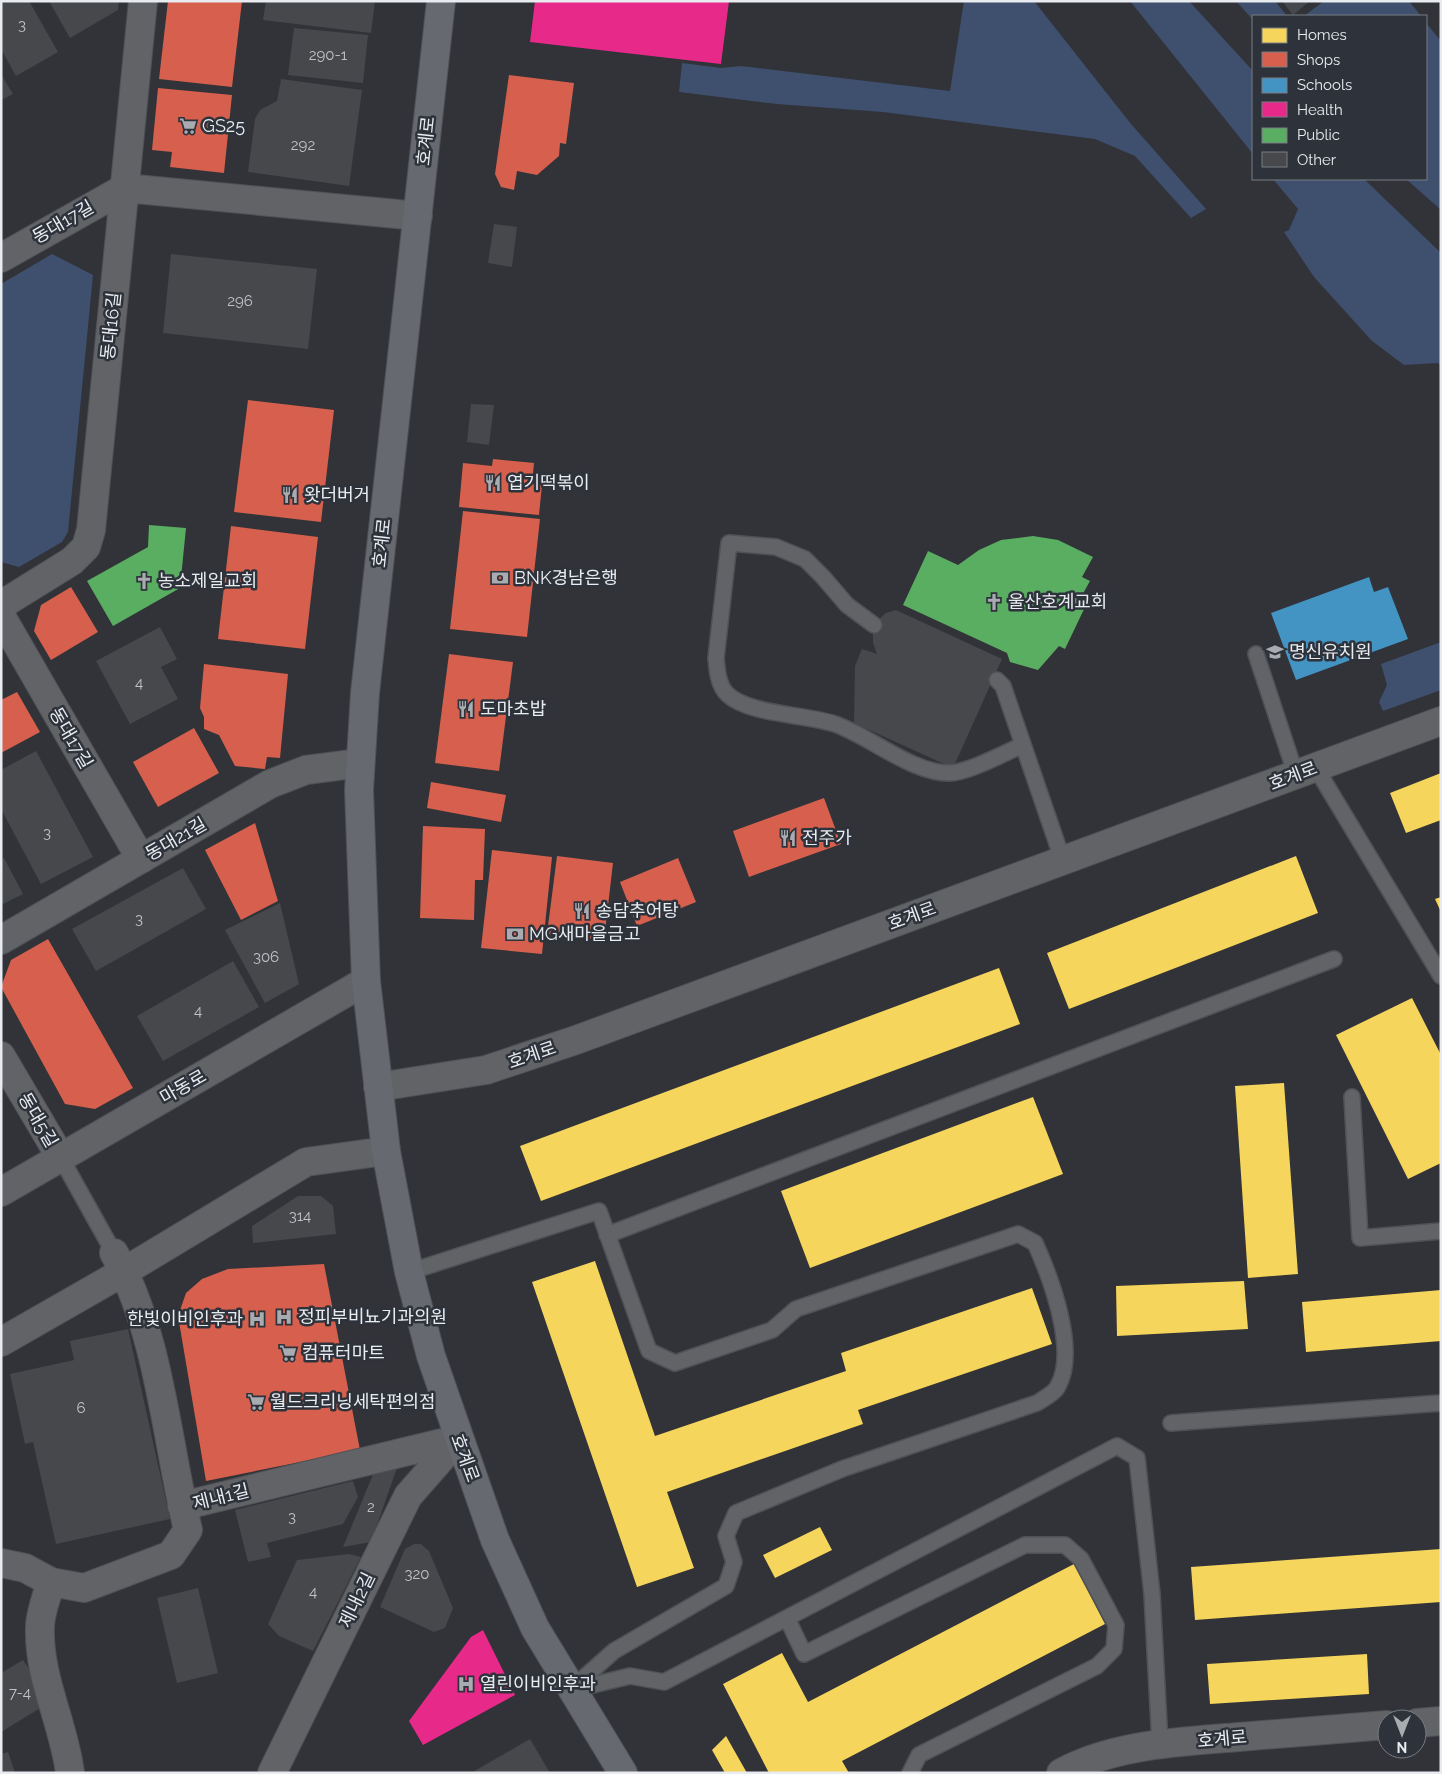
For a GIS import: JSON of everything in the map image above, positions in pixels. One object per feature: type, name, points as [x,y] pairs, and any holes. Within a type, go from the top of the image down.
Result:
[{"type":"street","name":"동대16길","points":[[1,604],[72,562],[86,547],[91,530],[143,1]]},
{"type":"street","name":"호계로","points":[[441,1],[365,693],[359,810],[366,981],[386,1151],[409,1272],[430,1356],[458,1439],[503,1558],[535,1628],[570,1690],[623,1773]]},
{"type":"street","points":[[125,188],[418,216]]},
{"type":"street","name":"동대17길","points":[[1,258],[125,188]]},
{"type":"street","name":"동대17길","points":[[1,616],[141,859]]},
{"type":"street","name":"호계로","points":[[378,1087],[495,1067],[576,1040],[1441,721]]},
{"type":"street","name":"동대21길","points":[[1,940],[270,784],[306,770],[360,763]]},
{"type":"street","name":"마동로","points":[[1,1192],[64,1164],[366,981]]},
{"type":"street","name":"동대5길","points":[[1,1056],[64,1164]]},
{"type":"street","points":[[1,1342],[119,1262],[306,1162],[386,1151]]},
{"type":"street","points":[[119,1262],[148,1336],[182,1506]]},
{"type":"street","name":"제내1길","points":[[1,1562],[25,1568],[51,1582],[84,1588],[171,1555],[188,1530],[182,1506],[458,1439]]},
{"type":"street","name":"제내2길","points":[[272,1773],[408,1496],[458,1439]]},
{"type":"street","points":[[51,1582],[40,1626],[42,1660],[68,1756],[70,1773]]},
{"type":"street","points":[[1427,1722],[1441,1721]]},
{"type":"street","name":"호계로","points":[[1070,1771],[1118,1752],[1160,1744],[1377,1726]]},
{"type":"lane","points":[[874,625],[847,605],[805,559],[776,547],[729,543],[716,658],[718,676],[726,693],[743,704],[834,724],[859,734],[912,763],[936,772],[961,772],[1023,745]]},
{"type":"lane","points":[[1256,654],[1306,772],[1441,976]]},
{"type":"lane","points":[[997,680],[1003,686],[1064,861]]},
{"type":"lane","points":[[607,1235],[1334,959]]},
{"type":"lane","points":[[1352,1097],[1360,1238],[1441,1231]]},
{"type":"lane","points":[[64,1164],[119,1262]]},
{"type":"lane","points":[[409,1272],[599,1211],[649,1351],[675,1363],[772,1330],[796,1309],[1018,1234],[1035,1243],[1046,1267],[1066,1341],[1066,1370],[1057,1389],[1037,1403],[842,1469],[736,1513],[726,1536],[734,1562],[726,1586],[614,1651],[570,1690]]},
{"type":"lane","points":[[1171,1423],[1441,1403]]},
{"type":"lane","points":[[570,1690],[630,1676],[664,1682],[1117,1446],[1137,1458],[1152,1594],[1160,1744]]},
{"type":"lane","points":[[787,1618],[804,1654],[1025,1545],[1065,1546],[1081,1560],[1116,1625],[1114,1649],[1097,1666],[919,1755],[910,1773]]},
{"type":"shaded area","points":[[964,1],[1034,1],[1131,124],[1206,209],[1191,218],[1135,156],[1095,139],[883,112],[777,104],[679,92],[682,63],[721,68],[741,66],[950,91]]},
{"type":"shaded area","points":[[1130,1],[1189,1],[1252,70],[1252,153]]},
{"type":"shaded area","points":[[1236,1],[1275,1],[1286,15],[1252,15],[1252,19]]},
{"type":"shaded area","points":[[1324,1],[1409,1],[1420,15],[1305,15]]},
{"type":"shaded area","points":[[1427,24],[1441,41],[1441,210],[1407,180],[1427,180]]},
{"type":"shaded area","points":[[1274,180],[1365,180],[1441,253],[1441,366],[1438,363],[1404,365],[1372,341],[1314,277],[1284,232],[1289,230],[1298,209]]},
{"type":"shaded area","points":[[52,254],[93,275],[68,532],[62,542],[19,567],[1,562],[1,284]]},
{"type":"shaded area","points":[[1441,642],[1441,690],[1383,711],[1379,702],[1387,685],[1381,664]]},
{"type":"building: Homes","points":[[1441,773],[1441,820],[1406,833],[1390,793]]},
{"type":"building: Homes","points":[[1296,856],[1318,913],[1069,1009],[1047,953]]},
{"type":"building: Homes","points":[[1441,897],[1441,912],[1435,899]]},
{"type":"building: Homes","points":[[999,968],[1020,1024],[541,1201],[520,1146]]},
{"type":"building: Homes","points":[[1412,998],[1441,1055],[1441,1163],[1408,1179],[1336,1035]]},
{"type":"building: Homes","points":[[1284,1083],[1298,1274],[1248,1278],[1235,1086]]},
{"type":"building: Homes","points":[[1033,1097],[1063,1174],[810,1268],[781,1191]]},
{"type":"building: Homes","points":[[595,1261],[655,1436],[846,1371],[841,1353],[1032,1288],[1052,1344],[858,1410],[863,1424],[667,1492],[694,1568],[637,1587],[532,1282]]},
{"type":"building: Homes","points":[[1244,1281],[1248,1329],[1117,1336],[1116,1286]]},
{"type":"building: Homes","points":[[1441,1290],[1441,1341],[1306,1352],[1302,1302]]},
{"type":"building: Homes","points":[[820,1527],[832,1550],[775,1578],[763,1555]]},
{"type":"building: Homes","points":[[1441,1549],[1441,1602],[1195,1620],[1191,1567]]},
{"type":"building: Homes","points":[[1074,1564],[1105,1624],[842,1761],[849,1773],[769,1773],[723,1684],[782,1653],[808,1702]]},
{"type":"building: Homes","points":[[1367,1654],[1369,1694],[1210,1704],[1207,1664]]},
{"type":"building: Homes","points":[[726,1736],[747,1773],[725,1773],[712,1750]]},
{"type":"building: Shops","points":[[168,1],[242,1],[232,87],[159,79]]},
{"type":"building: Shops","points":[[509,75],[574,83],[566,144],[560,143],[559,156],[537,175],[517,171],[514,190],[501,187],[495,174]]},
{"type":"building: Shops","points":[[158,88],[232,95],[224,173],[170,167],[172,152],[152,150]]},
{"type":"building: Shops","points":[[248,400],[334,410],[321,522],[234,512]]},
{"type":"building: Shops","points":[[493,459],[534,463],[532,484],[542,485],[539,515],[459,507],[463,463],[492,466]]},
{"type":"building: Shops","points":[[463,511],[540,519],[527,637],[450,629]]},
{"type":"building: Shops","points":[[231,526],[318,537],[305,649],[218,639]]},
{"type":"building: Shops","points":[[71,587],[98,632],[51,660],[34,631],[41,605]]},
{"type":"building: Shops","points":[[449,654],[513,662],[499,771],[435,763]]},
{"type":"building: Shops","points":[[204,664],[288,674],[280,758],[267,757],[265,769],[235,766],[219,735],[204,729],[204,717],[200,708]]},
{"type":"building: Shops","points":[[17,692],[40,732],[1,753],[1,700]]},
{"type":"building: Shops","points":[[194,728],[219,773],[158,807],[133,762]]},
{"type":"building: Shops","points":[[431,782],[506,795],[501,822],[427,808]]},
{"type":"building: Shops","points":[[824,798],[841,844],[749,877],[733,831]]},
{"type":"building: Shops","points":[[255,823],[278,901],[241,920],[205,850]]},
{"type":"building: Shops","points":[[423,826],[485,829],[483,880],[475,880],[474,920],[420,918]]},
{"type":"building: Shops","points":[[492,850],[552,857],[542,954],[481,948]]},
{"type":"building: Shops","points":[[557,856],[613,863],[604,940],[547,934]]},
{"type":"building: Shops","points":[[678,858],[696,902],[637,926],[620,882]]},
{"type":"building: Shops","points":[[48,939],[133,1088],[95,1109],[65,1104],[1,987],[11,960]]},
{"type":"building: Shops","points":[[324,1264],[360,1450],[206,1481],[178,1316],[186,1293],[202,1279],[228,1269]]},
{"type":"building: Schools","points":[[1369,577],[1374,592],[1388,587],[1408,639],[1296,680],[1271,613]]},
{"type":"building: Health","points":[[535,1],[729,1],[721,64],[530,42]]},
{"type":"building: Health","points":[[483,1630],[515,1695],[423,1745],[409,1721],[471,1637]]},
{"type":"building: Public","points":[[149,525],[186,528],[180,588],[113,626],[87,581],[148,547]]},
{"type":"building: Public","points":[[1033,536],[1058,540],[1093,557],[1082,577],[1090,581],[1080,599],[1086,605],[1065,649],[1059,646],[1038,670],[1010,662],[1007,653],[903,605],[928,551],[958,565],[979,550],[1001,540]]},
{"type":"building: Other","points":[[1,1],[29,1],[58,52],[16,76],[1,49]]},
{"type":"building: Other","points":[[49,1],[119,1],[118,10],[70,38]]},
{"type":"building: Other","points":[[266,1],[375,1],[371,33],[263,20]]},
{"type":"building: Other","points":[[1282,1],[1310,1],[1293,15]]},
{"type":"building: Other","points":[[294,28],[368,35],[363,83],[288,75]]},
{"type":"building: Other","points":[[1,74],[13,94],[1,100]]},
{"type":"building: Other","points":[[281,79],[362,90],[349,186],[248,172],[255,119],[260,110],[277,101]]},
{"type":"building: Other","points":[[494,224],[517,227],[512,267],[488,263]]},
{"type":"building: Other","points":[[171,254],[317,269],[308,349],[163,333]]},
{"type":"building: Other","points":[[471,404],[494,405],[489,445],[467,442]]},
{"type":"building: Other","points":[[896,610],[1002,659],[953,768],[854,723],[855,666],[862,649],[877,654],[873,643],[873,632],[879,619],[886,613]]},
{"type":"building: Other","points":[[160,627],[177,659],[161,667],[178,699],[130,724],[96,661]]},
{"type":"building: Other","points":[[36,751],[93,857],[41,884],[1,809],[1,770]]},
{"type":"building: Other","points":[[4,858],[23,894],[1,905],[1,860]]},
{"type":"building: Other","points":[[183,868],[206,909],[96,971],[72,929]]},
{"type":"building: Other","points":[[280,903],[299,984],[265,1003],[225,930]]},
{"type":"building: Other","points":[[233,961],[259,1007],[163,1061],[137,1016]]},
{"type":"building: Other","points":[[298,1196],[321,1196],[333,1206],[336,1234],[253,1243],[252,1226]]},
{"type":"building: Other","points":[[128,1329],[170,1519],[56,1544],[33,1442],[25,1444],[10,1374],[74,1360],[70,1341]]},
{"type":"building: Other","points":[[398,1465],[371,1542],[343,1547],[374,1472]]},
{"type":"building: Other","points":[[353,1481],[358,1497],[343,1524],[267,1543],[271,1557],[248,1562],[235,1510]]},
{"type":"building: Other","points":[[414,1544],[421,1544],[429,1551],[453,1608],[445,1628],[434,1632],[380,1607],[405,1549]]},
{"type":"building: Other","points":[[349,1554],[361,1557],[313,1651],[279,1636],[268,1624],[297,1560]]},
{"type":"building: Other","points":[[198,1588],[218,1673],[177,1683],[157,1598]]},
{"type":"building: Other","points":[[23,1660],[40,1685],[42,1707],[1,1732],[1,1673]]},
{"type":"building: Other","points":[[530,1739],[550,1773],[471,1773]]},
{"type":"building: Other","points":[[8,1752],[15,1773],[1,1773],[1,1754]]},
{"type":"place","name":"GS25","points":[[188,126]]},
{"type":"place","name":"엽기떡볶이","points":[[493,483]]},
{"type":"place","name":"왓더버거","points":[[290,495]]},
{"type":"place","name":"BNK경남은행","points":[[500,578]]},
{"type":"place","name":"농소제일교회","points":[[144,581]]},
{"type":"place","name":"울산호계교회","points":[[994,602]]},
{"type":"place","name":"명신유치원","points":[[1275,652]]},
{"type":"place","name":"도마초밥","points":[[466,709]]},
{"type":"place","name":"전주가","points":[[788,838]]},
{"type":"place","name":"송담추어탕","points":[[582,911]]},
{"type":"place","name":"MG새마을금고","points":[[515,934]]},
{"type":"place","name":"정피부비뇨기과의원","points":[[284,1317]]},
{"type":"place","name":"한빛이비인후과","points":[[257,1319]]},
{"type":"place","name":"컴퓨터마트","points":[[288,1353]]},
{"type":"place","name":"월드크리닝세탁편의점","points":[[256,1402]]},
{"type":"place","name":"열린이비인후과","points":[[466,1684]]}]
